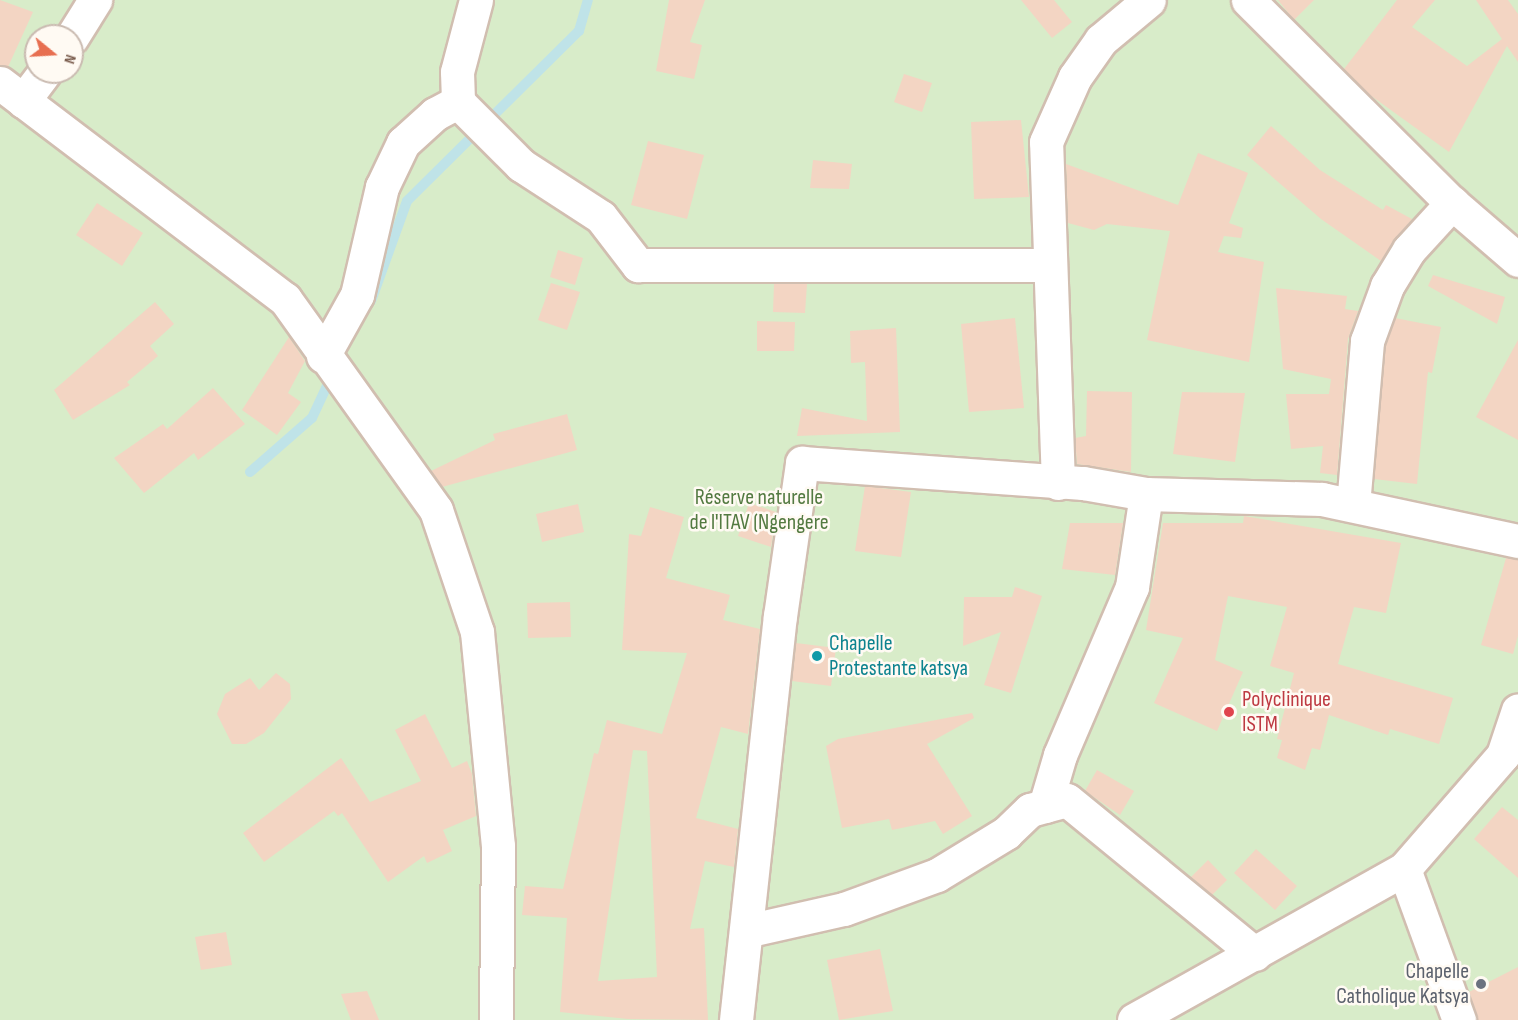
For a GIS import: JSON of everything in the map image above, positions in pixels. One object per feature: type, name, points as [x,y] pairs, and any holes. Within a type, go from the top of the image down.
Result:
[{"type":"street","points":[[80,24],[95,0]]},
{"type":"street","points":[[476,0],[457,72],[458,102],[521,165],[601,217],[638,265],[1048,265]]},
{"type":"street","points":[[1058,483],[1048,265],[1046,142],[1075,78],[1101,40],[1149,0]]},
{"type":"street","points":[[1248,0],[1452,203],[1518,260]]},
{"type":"street","points":[[25,84],[12,92],[285,299],[323,356],[436,510],[477,632],[498,846],[496,1020]]},
{"type":"street","points":[[323,356],[357,295],[382,187],[403,143],[435,114],[458,102]]},
{"type":"street","points":[[1353,505],[1367,341],[1387,286],[1409,250],[1452,203]]},
{"type":"street","points":[[736,1020],[780,616],[802,463],[1058,483],[1146,494],[1322,499],[1518,541]]},
{"type":"street","points":[[1045,806],[1060,754],[1132,587],[1146,494]]},
{"type":"street","points":[[1134,1020],[1404,869],[1511,759],[1518,710]]},
{"type":"street","points":[[746,931],[844,909],[937,875],[1006,833],[1030,810],[1067,800],[1255,954]]},
{"type":"street","points":[[1404,869],[1459,1020]]},
{"type":"green space","name":"Réserve naturelle de l'ITAV (Ngengere","points":[[0,0],[1518,0],[1518,1020],[0,1020]]},
{"type":"building","points":[[0,0],[33,12],[28,24],[24,24],[24,32],[8,67],[0,65]]},
{"type":"building","points":[[669,0],[705,0],[690,42],[702,45],[694,79],[656,71]]},
{"type":"building","points":[[1021,0],[1054,0],[1072,22],[1052,38]]},
{"type":"building","points":[[1278,0],[1314,0],[1294,20]]},
{"type":"building","points":[[1397,0],[1435,0],[1412,27],[1467,66],[1502,39],[1476,0],[1508,0],[1518,14],[1518,62],[1507,46],[1449,152],[1370,95],[1344,69]]},
{"type":"building","points":[[904,74],[932,83],[922,112],[894,102]]},
{"type":"building","points":[[1021,120],[1029,197],[974,199],[971,122]]},
{"type":"building","points":[[1271,126],[1320,170],[1383,210],[1386,205],[1412,219],[1381,261],[1321,219],[1247,155]]},
{"type":"building","points":[[648,141],[704,155],[687,219],[631,205]]},
{"type":"building","points":[[1198,153],[1248,173],[1229,223],[1243,228],[1241,238],[1224,236],[1218,252],[1264,262],[1249,362],[1147,340],[1170,231],[1107,224],[1094,230],[1068,223],[1066,164],[1178,205]]},
{"type":"building","points":[[813,160],[852,164],[849,189],[810,188]]},
{"type":"building","points":[[97,203],[143,233],[122,266],[76,235]]},
{"type":"building","points":[[558,250],[583,258],[575,285],[550,277]]},
{"type":"building","points":[[1433,275],[1505,297],[1497,324],[1428,286]]},
{"type":"building","points":[[551,283],[580,292],[567,330],[538,320]]},
{"type":"building","points":[[774,284],[807,284],[805,313],[773,312]]},
{"type":"building","points":[[1276,288],[1347,296],[1345,309],[1358,311],[1348,339],[1337,475],[1320,473],[1323,446],[1291,449],[1286,394],[1329,394],[1331,379],[1283,369]]},
{"type":"building","points":[[155,302],[174,324],[150,346],[158,356],[127,382],[130,385],[73,420],[54,390]]},
{"type":"building","points":[[1015,318],[1024,408],[969,412],[961,324]]},
{"type":"building","points":[[1395,318],[1441,327],[1432,373],[1428,372],[1417,484],[1374,479],[1385,345]]},
{"type":"building","points":[[757,321],[795,322],[794,351],[757,351]]},
{"type":"building","points":[[896,328],[900,432],[797,436],[802,408],[867,421],[865,362],[851,363],[850,331]]},
{"type":"building","points":[[289,337],[305,361],[288,393],[301,402],[277,435],[242,410]]},
{"type":"building","points":[[1518,340],[1518,440],[1476,417]]},
{"type":"building","points":[[213,388],[245,424],[198,460],[194,453],[144,493],[114,458],[163,424],[167,429]]},
{"type":"building","points":[[1087,391],[1132,392],[1131,472],[1077,464],[1075,438],[1086,436]]},
{"type":"building","points":[[1182,392],[1245,393],[1235,462],[1173,454]]},
{"type":"building","points":[[567,414],[577,450],[442,487],[431,471],[495,440],[493,434]]},
{"type":"building","points":[[865,486],[911,492],[901,557],[855,551]]},
{"type":"building","points":[[749,503],[776,512],[771,547],[738,536]]},
{"type":"building","points":[[578,504],[584,532],[542,542],[536,514]]},
{"type":"building","points":[[650,507],[684,517],[666,578],[730,595],[723,620],[760,629],[748,734],[721,727],[696,818],[738,829],[734,867],[705,861],[690,929],[704,928],[708,1020],[628,1019],[560,1012],[567,918],[522,915],[525,886],[563,889],[594,753],[598,754],[607,720],[662,734],[687,653],[622,650],[629,534],[641,536]],"holes":[[[633,750],[647,751],[657,977],[598,981]]]},
{"type":"building","points":[[1244,516],[1401,543],[1386,613],[1354,607],[1338,664],[1453,698],[1439,744],[1390,729],[1388,735],[1329,715],[1320,750],[1312,748],[1305,770],[1277,758],[1282,740],[1277,739],[1294,673],[1270,666],[1287,607],[1228,596],[1215,660],[1243,672],[1217,731],[1154,703],[1183,638],[1146,630],[1163,523],[1243,523]]},
{"type":"building","points":[[1070,523],[1123,523],[1115,575],[1062,569]]},
{"type":"building","points":[[1506,558],[1518,559],[1518,636],[1513,654],[1481,645]]},
{"type":"building","points":[[1015,587],[1042,596],[1011,693],[984,685],[1001,632],[963,646],[964,597],[1012,597]]},
{"type":"building","points":[[570,602],[571,637],[528,638],[527,603]]},
{"type":"building","points":[[796,643],[836,648],[831,686],[792,681]]},
{"type":"building","points":[[276,673],[290,684],[291,699],[264,733],[246,744],[232,744],[217,714],[225,694],[250,678],[259,690]]},
{"type":"building","points":[[972,713],[974,718],[927,744],[972,816],[943,834],[935,821],[892,830],[889,819],[842,828],[826,746],[838,739]]},
{"type":"building","points":[[425,714],[452,768],[467,761],[472,774],[476,816],[443,830],[452,851],[427,863],[424,856],[388,882],[342,813],[338,816],[334,811],[264,862],[243,833],[341,758],[370,802],[421,781],[395,730]]},
{"type":"building","points":[[1097,770],[1134,791],[1120,815],[1085,791]]},
{"type":"building","points":[[1502,807],[1518,820],[1518,878],[1474,839]]},
{"type":"building","points":[[1256,849],[1297,886],[1275,910],[1234,873]]},
{"type":"building","points":[[1208,860],[1227,880],[1212,895],[1191,877]]},
{"type":"building","points":[[226,932],[232,965],[201,970],[195,937]]},
{"type":"building","points":[[880,949],[893,1011],[839,1020],[827,960]]},
{"type":"building","points":[[1518,967],[1518,1020],[1478,1020],[1469,992]]},
{"type":"building","points":[[367,991],[379,1020],[351,1020],[341,994]]},
{"type":"waterway","points":[[371,301],[407,201],[579,31],[588,0]]},
{"type":"waterway","points":[[250,472],[312,418],[333,373]]},
{"type":"place","name":"Chapelle Protestante katsya","points":[[817,656]]},
{"type":"place","name":"Polyclinique ISTM","points":[[1229,712]]},
{"type":"place","name":"Chapelle Catholique Katsya","points":[[1481,984]]}]
